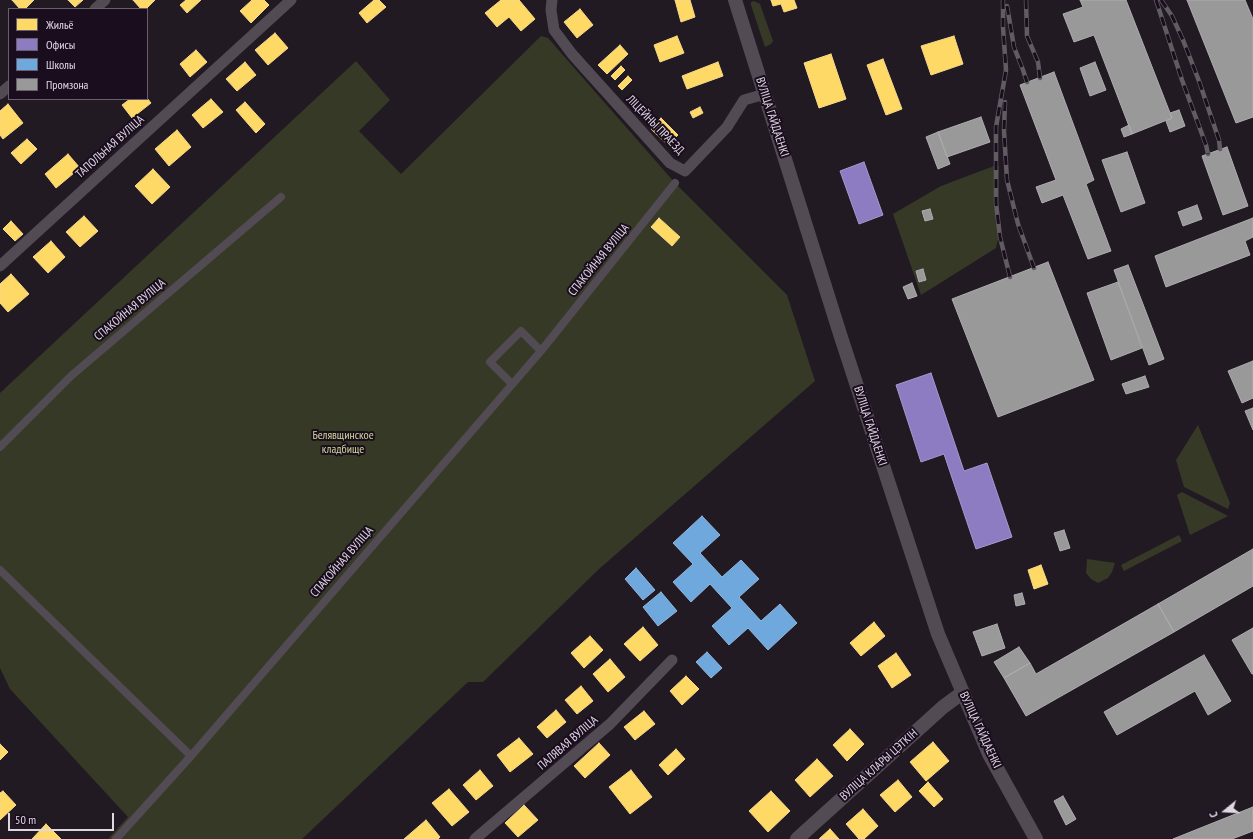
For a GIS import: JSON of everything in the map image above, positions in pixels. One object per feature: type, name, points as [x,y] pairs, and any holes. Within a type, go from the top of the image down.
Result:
[{"type":"street","points":[[96,8],[105,0]]},
{"type":"street","name":"ТАПОЛЬНАЯ ВУЛІЦА","points":[[0,266],[291,0]]},
{"type":"street","name":"ЛІЦЕЙНЫ ПРАЕЗД","points":[[552,0],[551,10],[554,30],[572,54],[670,163],[684,171],[727,127],[744,100],[765,94]]},
{"type":"street","name":"ВУЛІЦА ГАЙДАЕНКІ","points":[[735,0],[838,327],[931,612],[944,648],[989,754],[1036,839]]},
{"type":"street","points":[[0,94],[8,87]]},
{"type":"street","name":"СПАКОЙНАЯ ВУЛІЦА","points":[[116,839],[191,756],[512,384],[675,183]]},
{"type":"street","name":"СПАКОЙНАЯ ВУЛІЦА","points":[[0,447],[71,376],[281,197]]},
{"type":"street","points":[[512,384],[490,362],[521,331],[540,351]]},
{"type":"street","points":[[0,570],[191,756]]},
{"type":"street","name":"ПАЛЯВАЯ ВУЛІЦА","points":[[476,839],[610,724],[672,660]]},
{"type":"street","name":"ВУЛІЦА КЛАРЫ ЦЭТКІН","points":[[797,839],[937,712],[962,692]]},
{"type":"green space","points":[[754,1],[760,4],[773,41],[765,47],[751,5],[751,2]]},
{"type":"green space","name":"Белявщинское кладбище","points":[[541,36],[548,38],[675,183],[787,295],[815,381],[599,569],[483,682],[468,682],[302,839],[110,839],[109,838],[128,817],[10,689],[0,668],[0,393],[356,61],[390,100],[359,131],[401,174]]},
{"type":"green space","points":[[994,166],[999,166],[998,240],[996,248],[921,295],[893,214],[941,186]]},
{"type":"green space","points":[[1198,425],[1230,503],[1228,509],[1184,487],[1176,460]]},
{"type":"green space","points":[[1182,492],[1228,516],[1190,535],[1177,495]]},
{"type":"green space","points":[[1179,535],[1182,541],[1124,571],[1121,565]]},
{"type":"green space","points":[[1087,559],[1115,563],[1108,578],[1098,583],[1091,579],[1086,573]]},
{"type":"building: Жильё","points":[[12,0],[34,0],[26,8],[19,8]]},
{"type":"building: Жильё","points":[[68,0],[83,0],[75,7]]},
{"type":"building: Жильё","points":[[133,0],[155,0],[147,8],[140,8]]},
{"type":"building: Жильё","points":[[186,0],[201,0],[187,13],[180,5]]},
{"type":"building: Жильё","points":[[252,0],[264,0],[269,5],[251,23],[240,11]]},
{"type":"building: Жильё","points":[[374,0],[379,0],[386,7],[367,23],[359,13]]},
{"type":"building: Жильё","points":[[501,0],[519,0],[535,19],[521,31],[509,17],[497,27],[485,13]]},
{"type":"building: Жильё","points":[[675,0],[690,0],[695,17],[681,22]]},
{"type":"building: Жильё","points":[[771,0],[794,0],[797,8],[784,12],[781,4],[773,6]]},
{"type":"building: Жильё","points":[[580,9],[593,25],[577,38],[564,22]]},
{"type":"building: Жильё","points":[[275,33],[288,48],[268,65],[255,50]]},
{"type":"building: Жильё","points":[[677,36],[684,53],[660,62],[654,45]]},
{"type":"building: Жильё","points":[[954,36],[963,64],[931,75],[921,46]]},
{"type":"building: Жильё","points":[[620,45],[628,54],[607,74],[598,65]]},
{"type":"building: Жильё","points":[[196,50],[207,62],[190,77],[180,64]]},
{"type":"building: Жильё","points":[[831,54],[846,99],[819,108],[804,63]]},
{"type":"building: Жильё","points":[[883,59],[902,109],[886,115],[867,65]]},
{"type":"building: Жильё","points":[[245,62],[256,75],[237,91],[226,79]]},
{"type":"building: Жильё","points":[[718,62],[723,76],[687,89],[682,76]]},
{"type":"building: Жильё","points":[[621,66],[625,70],[615,80],[611,76]]},
{"type":"building: Жильё","points":[[628,76],[632,80],[622,90],[618,86]]},
{"type":"building: Жильё","points":[[148,99],[151,103],[132,118],[122,105],[129,100]]},
{"type":"building: Жильё","points":[[211,99],[223,112],[203,128],[192,115]]},
{"type":"building: Жильё","points":[[245,102],[265,124],[256,133],[236,110]]},
{"type":"building: Жильё","points":[[8,104],[23,123],[3,139],[0,135],[0,111]]},
{"type":"building: Жильё","points":[[700,107],[703,113],[693,118],[690,112]]},
{"type":"building: Жильё","points":[[661,118],[678,135],[668,145],[651,129]]},
{"type":"building: Жильё","points":[[177,130],[191,147],[169,166],[155,149]]},
{"type":"building: Жильё","points":[[27,139],[37,149],[21,164],[11,153]]},
{"type":"building: Жильё","points":[[68,154],[80,168],[56,188],[45,174]]},
{"type":"building: Жильё","points":[[153,169],[170,187],[152,204],[135,186]]},
{"type":"building: Жильё","points":[[84,216],[98,231],[80,247],[66,232]]},
{"type":"building: Жильё","points":[[659,218],[680,237],[672,246],[651,227]]},
{"type":"building: Жильё","points":[[11,221],[23,234],[15,241],[3,229]]},
{"type":"building: Жильё","points":[[51,241],[65,257],[48,273],[33,257]]},
{"type":"building: Жильё","points":[[11,274],[29,294],[8,312],[0,303],[0,284]]},
{"type":"building: Жильё","points":[[1041,565],[1048,584],[1034,589],[1028,570]]},
{"type":"building: Жильё","points":[[874,622],[885,636],[861,656],[850,643]]},
{"type":"building: Жильё","points":[[643,627],[658,645],[640,661],[624,644]]},
{"type":"building: Жильё","points":[[590,636],[603,650],[584,668],[571,653]]},
{"type":"building: Жильё","points":[[896,653],[911,675],[892,688],[878,666]]},
{"type":"building: Жильё","points":[[610,659],[625,677],[608,692],[593,674]]},
{"type":"building: Жильё","points":[[686,676],[699,689],[682,705],[670,691]]},
{"type":"building: Жильё","points":[[581,686],[593,701],[577,714],[565,700]]},
{"type":"building: Жильё","points":[[556,710],[566,722],[547,738],[537,727]]},
{"type":"building: Жильё","points":[[644,711],[655,724],[635,740],[624,727]]},
{"type":"building: Жильё","points":[[850,729],[864,744],[847,761],[833,745]]},
{"type":"building: Жильё","points":[[519,738],[533,754],[510,772],[497,755]]},
{"type":"building: Жильё","points":[[933,742],[949,761],[926,781],[910,762]]},
{"type":"building: Жильё","points":[[599,743],[610,755],[585,778],[574,766]]},
{"type":"building: Жильё","points":[[0,744],[8,752],[0,760]]},
{"type":"building: Жильё","points":[[676,749],[685,759],[668,775],[659,765]]},
{"type":"building: Жильё","points":[[817,759],[833,776],[810,797],[795,780]]},
{"type":"building: Жильё","points":[[480,770],[493,786],[476,800],[463,785]]},
{"type":"building: Жильё","points":[[631,770],[652,797],[630,814],[609,787]]},
{"type":"building: Жильё","points":[[898,780],[912,797],[895,812],[880,795]]},
{"type":"building: Жильё","points":[[928,782],[943,799],[934,807],[919,791]]},
{"type":"building: Жильё","points":[[449,789],[469,812],[452,826],[432,803]]},
{"type":"building: Жильё","points":[[3,791],[16,805],[0,820],[0,793]]},
{"type":"building: Жильё","points":[[771,791],[790,811],[768,832],[749,811]]},
{"type":"building: Жильё","points":[[524,805],[538,820],[518,837],[505,823]]},
{"type":"building: Жильё","points":[[863,809],[878,826],[864,839],[859,839],[846,824]]},
{"type":"building: Жильё","points":[[426,820],[440,837],[438,839],[404,839]]},
{"type":"building: Жильё","points":[[46,824],[61,839],[32,839]]},
{"type":"building: Жильё","points":[[830,829],[839,839],[819,839]]},
{"type":"building: Офисы","points":[[864,162],[883,215],[859,224],[840,171]]},
{"type":"building: Офисы","points":[[931,373],[964,471],[987,463],[1012,537],[976,549],[944,454],[921,462],[896,385]]},
{"type":"building: Школы","points":[[702,516],[720,535],[700,553],[722,577],[741,560],[759,579],[739,597],[761,621],[780,604],[797,623],[768,650],[748,628],[729,645],[712,626],[732,608],[710,584],[691,602],[673,582],[693,564],[673,543]]},
{"type":"building: Школы","points":[[636,568],[655,590],[643,600],[625,579]]},
{"type":"building: Школы","points":[[661,592],[677,611],[658,626],[643,607]]},
{"type":"building: Школы","points":[[707,652],[722,668],[711,678],[696,662]]},
{"type":"building: Промзона","points":[[1080,0],[1126,0],[1172,118],[1132,134],[1094,35],[1074,42],[1063,14],[1083,7]]},
{"type":"building: Промзона","points":[[1187,0],[1245,0],[1253,19],[1253,117],[1236,123]]},
{"type":"building: Промзона","points":[[1095,62],[1106,90],[1090,96],[1080,68]]},
{"type":"building: Промзона","points":[[1054,72],[1094,180],[1086,184],[1111,251],[1088,259],[1063,195],[1042,203],[1036,187],[1056,180],[1020,85]]},
{"type":"building: Промзона","points":[[1179,110],[1185,126],[1170,132],[1166,121],[1172,118],[1170,113]]},
{"type":"building: Промзона","points":[[981,117],[990,142],[947,157],[938,132]]},
{"type":"building: Промзона","points":[[1129,125],[1132,134],[1124,137],[1121,129]]},
{"type":"building: Промзона","points":[[938,132],[950,164],[938,169],[926,137]]},
{"type":"building: Промзона","points":[[1227,147],[1248,206],[1223,215],[1202,156]]},
{"type":"building: Промзона","points":[[1127,152],[1145,203],[1121,212],[1102,160]]},
{"type":"building: Промзона","points":[[1197,205],[1202,219],[1183,226],[1178,212]]},
{"type":"building: Промзона","points":[[930,209],[933,219],[925,221],[922,211]]},
{"type":"building: Промзона","points":[[1253,218],[1253,237],[1245,241],[1250,255],[1166,287],[1155,256]]},
{"type":"building: Промзона","points":[[1048,262],[1094,380],[998,417],[952,299]]},
{"type":"building: Промзона","points":[[1128,265],[1164,359],[1149,365],[1114,270]]},
{"type":"building: Промзона","points":[[923,269],[926,280],[919,282],[916,271]]},
{"type":"building: Промзона","points":[[1118,282],[1142,348],[1111,360],[1087,293]]},
{"type":"building: Промзона","points":[[912,283],[917,296],[908,299],[903,287]]},
{"type":"building: Промзона","points":[[1253,361],[1253,398],[1242,403],[1228,371]]},
{"type":"building: Промзона","points":[[1145,376],[1149,387],[1126,394],[1122,384]]},
{"type":"building: Промзона","points":[[1253,408],[1253,430],[1245,411]]},
{"type":"building: Промзона","points":[[1064,530],[1070,548],[1060,551],[1054,533]]},
{"type":"building: Промзона","points":[[1253,549],[1253,586],[1174,632],[1158,604]]},
{"type":"building: Промзона","points":[[1022,593],[1025,604],[1016,606],[1014,595]]},
{"type":"building: Промзона","points":[[1158,604],[1174,632],[1026,716],[1004,678],[1030,663],[1036,674]]},
{"type":"building: Промзона","points":[[997,624],[1005,648],[982,656],[973,632]]},
{"type":"building: Промзона","points":[[1253,628],[1253,674],[1252,674],[1232,640]]},
{"type":"building: Промзона","points":[[1019,647],[1030,663],[1004,678],[994,662]]},
{"type":"building: Промзона","points":[[1204,655],[1231,701],[1208,715],[1195,691],[1117,735],[1104,712]]},
{"type":"building: Промзона","points":[[1063,796],[1076,819],[1066,825],[1054,801]]},
{"type":"building: Промзона","points":[[1253,807],[1253,831],[1232,839],[1173,839]]},
{"type":"railway","points":[[1003,0],[1006,70],[996,127],[996,203],[1000,237],[1010,277]]},
{"type":"railway","points":[[1026,0],[1027,36],[1038,62],[1040,78]]},
{"type":"railway","points":[[1156,0],[1208,154]]},
{"type":"railway","points":[[1161,0],[1172,16],[1183,40],[1199,81],[1219,140],[1220,149]]},
{"type":"railway","points":[[1007,6],[1014,47],[1027,82]]},
{"type":"railway","points":[[1005,102],[1004,131],[1007,180],[1018,224],[1034,268]]}]
